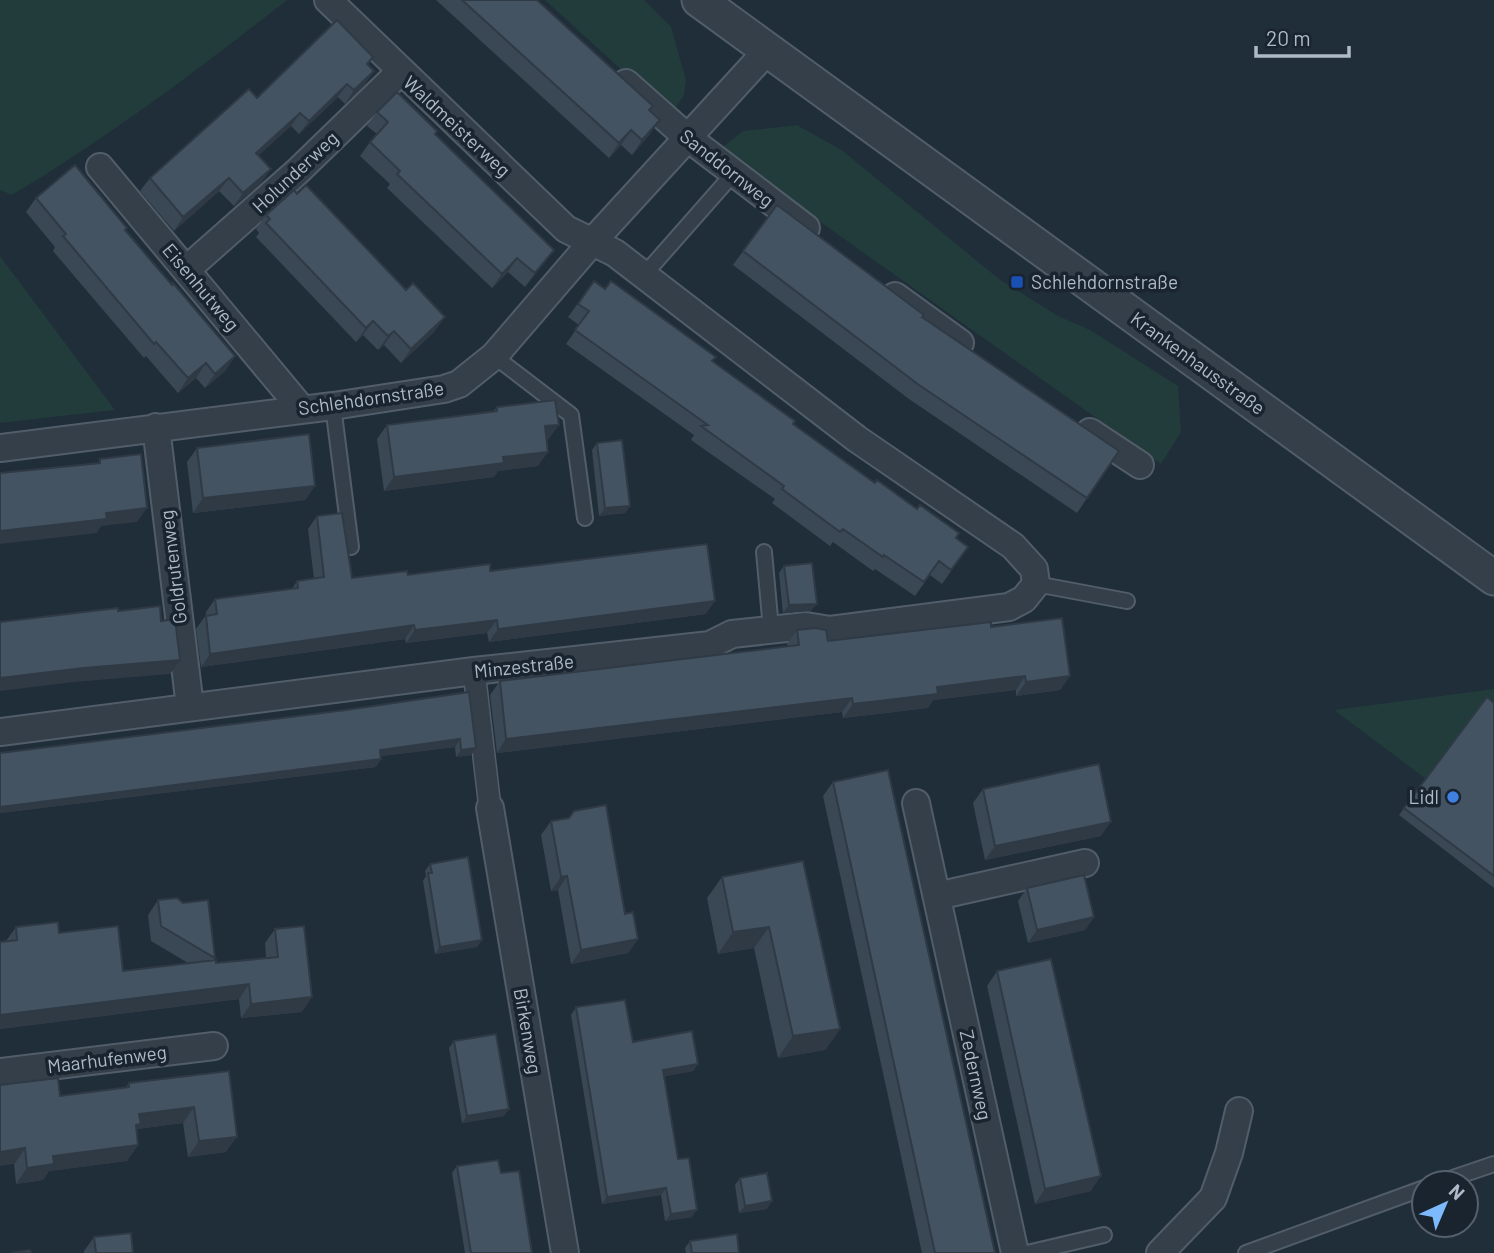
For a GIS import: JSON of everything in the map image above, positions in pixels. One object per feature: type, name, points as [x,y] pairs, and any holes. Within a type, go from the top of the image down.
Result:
[{"type":"street","name":"Waldmeisterweg","points":[[328,0],[566,229],[593,241]]},
{"type":"street","name":"Krankenhausstraße","points":[[699,0],[1494,578]]},
{"type":"street","name":"Schlehdornstraße","points":[[0,448],[333,405],[444,389],[459,383],[494,356],[593,241],[766,51]]},
{"type":"street","name":"Sanddornweg","points":[[612,71],[688,138],[820,239]]},
{"type":"street","name":"Holunderweg","points":[[187,268],[298,171],[400,72]]},
{"type":"street","name":"Eisenhutweg","points":[[100,167],[187,268],[301,408]]},
{"type":"street","points":[[593,241],[615,253],[857,439],[1013,546],[1034,569],[1036,584]]},
{"type":"street","points":[[874,280],[983,359]]},
{"type":"street","points":[[1073,420],[1140,465]]},
{"type":"street","name":"Goldrutenweg","points":[[156,428],[190,707]]},
{"type":"street","name":"Minzestraße","points":[[0,732],[474,671],[710,645],[732,634],[771,629],[806,625],[830,630],[1009,607],[1024,599],[1036,584]]},
{"type":"street","points":[[474,671],[490,808]]},
{"type":"street","name":"Zedernweg","points":[[916,803],[1015,1253]]},
{"type":"street","name":"Birkenweg","points":[[490,808],[565,1253]]},
{"type":"street","points":[[937,896],[1085,863]]},
{"type":"street","name":"Maarhufenweg","points":[[0,1072],[214,1046]]},
{"type":"street","points":[[1160,1253],[1213,1198],[1229,1153],[1238,1111]]},
{"type":"lane","points":[[644,275],[726,182]]},
{"type":"lane","points":[[494,356],[571,415],[585,518]]},
{"type":"lane","points":[[333,405],[351,547]]},
{"type":"lane","points":[[764,552],[771,629]]},
{"type":"lane","points":[[1036,584],[1126,601]]},
{"type":"lane","points":[[1246,1253],[1410,1193]]},
{"type":"lane","points":[[1027,1253],[1104,1235]]},
{"type":"green space","points":[[0,0],[287,0],[153,102],[12,195],[0,190]]},
{"type":"green space","points":[[545,0],[644,0],[671,27],[686,80],[684,95],[671,115]]},
{"type":"green space","points":[[797,125],[843,151],[999,279],[1058,316],[1090,330],[1178,386],[1181,432],[1161,464],[719,150],[743,131]]},
{"type":"green space","points":[[0,256],[115,410],[0,423]]},
{"type":"green space","points":[[1494,689],[1494,714],[1426,779],[1334,710]]},
{"type":"building","points":[[462,0],[537,0],[653,106],[649,110],[660,120],[642,140],[631,130],[619,143]]},
{"type":"building","points":[[337,20],[373,57],[367,64],[374,71],[354,90],[347,84],[309,121],[300,113],[256,153],[271,169],[243,193],[229,178],[183,217],[150,178],[249,89],[257,98]]},
{"type":"building","points":[[397,92],[437,131],[435,134],[554,250],[535,273],[517,258],[502,274],[397,174],[400,171],[370,142],[388,122],[377,112]]},
{"type":"building","points":[[75,165],[127,228],[125,230],[235,356],[215,374],[206,363],[188,378],[156,342],[154,344],[63,236],[66,234],[36,198]]},
{"type":"building","points":[[306,185],[406,290],[413,283],[445,317],[411,349],[394,331],[388,336],[373,321],[366,328],[266,223],[270,219],[266,215],[294,190],[297,194]]},
{"type":"building","points":[[777,205],[924,315],[922,317],[1119,451],[1087,498],[919,385],[743,251]]},
{"type":"building","points":[[594,281],[605,289],[611,281],[716,357],[712,361],[795,421],[793,424],[875,483],[877,480],[917,509],[920,505],[959,533],[956,538],[968,547],[951,570],[939,561],[924,582],[843,529],[840,532],[782,489],[784,486],[701,426],[708,425],[575,330],[589,311],[578,304]]},
{"type":"building","points":[[555,400],[559,425],[545,426],[548,452],[503,457],[504,463],[394,477],[387,425],[497,411],[497,407]]},
{"type":"building","points":[[309,434],[315,486],[203,498],[197,448]]},
{"type":"building","points":[[622,440],[630,506],[605,508],[597,443]]},
{"type":"building","points":[[141,454],[147,508],[106,513],[107,519],[0,531],[0,473],[100,463],[100,459]]},
{"type":"building","points":[[342,513],[352,578],[407,571],[408,575],[490,564],[490,571],[707,544],[715,601],[498,629],[497,620],[415,630],[414,625],[210,654],[206,616],[217,614],[215,599],[298,588],[297,581],[324,577],[317,516]]},
{"type":"building","points":[[812,563],[817,604],[789,605],[784,566]]},
{"type":"building","points":[[160,606],[161,621],[175,619],[180,660],[1,678],[0,682],[0,622],[118,608],[118,611]]},
{"type":"building","points":[[1062,618],[1070,676],[1026,682],[1025,676],[937,687],[938,694],[853,704],[852,698],[506,739],[500,681],[799,645],[797,630],[826,630],[828,641],[991,622],[991,627]]},
{"type":"building","points":[[469,692],[476,748],[461,750],[460,739],[380,750],[381,759],[0,807],[0,753]]},
{"type":"building","name":"Lidl","points":[[1487,697],[1494,703],[1494,876],[1404,808]]},
{"type":"building","points":[[1099,764],[1111,822],[995,846],[983,789]]},
{"type":"building","points":[[888,770],[995,1253],[935,1253],[833,782]]},
{"type":"building","points":[[606,805],[625,914],[633,912],[638,939],[581,950],[567,876],[561,877],[551,821],[569,818],[574,811]]},
{"type":"building","points":[[468,857],[482,940],[440,947],[428,873],[432,873],[430,864]]},
{"type":"building","points":[[803,861],[840,1029],[793,1036],[769,927],[733,932],[722,877]]},
{"type":"building","points":[[1084,875],[1094,917],[1037,930],[1027,888]]},
{"type":"building","points":[[177,898],[183,903],[208,900],[215,958],[161,926],[158,900]]},
{"type":"building","points":[[58,922],[59,933],[118,926],[123,971],[216,960],[216,963],[278,957],[275,929],[304,926],[312,997],[251,1004],[249,984],[0,1015],[0,942],[17,940],[16,927]]},
{"type":"building","points":[[1051,959],[1101,1176],[1045,1189],[997,971]]},
{"type":"building","points":[[625,1000],[633,1042],[692,1031],[698,1064],[663,1070],[678,1159],[689,1158],[697,1210],[671,1214],[666,1188],[607,1197],[576,1007]]},
{"type":"building","points":[[496,1034],[509,1109],[467,1116],[454,1041]]},
{"type":"building","points":[[229,1071],[237,1137],[199,1141],[194,1107],[139,1114],[141,1124],[136,1125],[138,1145],[53,1156],[54,1164],[27,1168],[25,1148],[0,1152],[0,1085],[58,1078],[60,1096],[129,1087],[129,1083]]},
{"type":"building","points":[[498,1160],[501,1173],[519,1171],[532,1253],[471,1253],[457,1166]]},
{"type":"building","points":[[767,1173],[772,1201],[745,1206],[740,1178]]},
{"type":"building","points":[[131,1233],[133,1253],[96,1253],[94,1237]]},
{"type":"building","points":[[737,1234],[739,1253],[692,1253],[690,1241]]},
{"type":"place","name":"Schlehdornstraße","points":[[1017,282]]},
{"type":"place","name":"Lidl","points":[[1453,797]]}]
